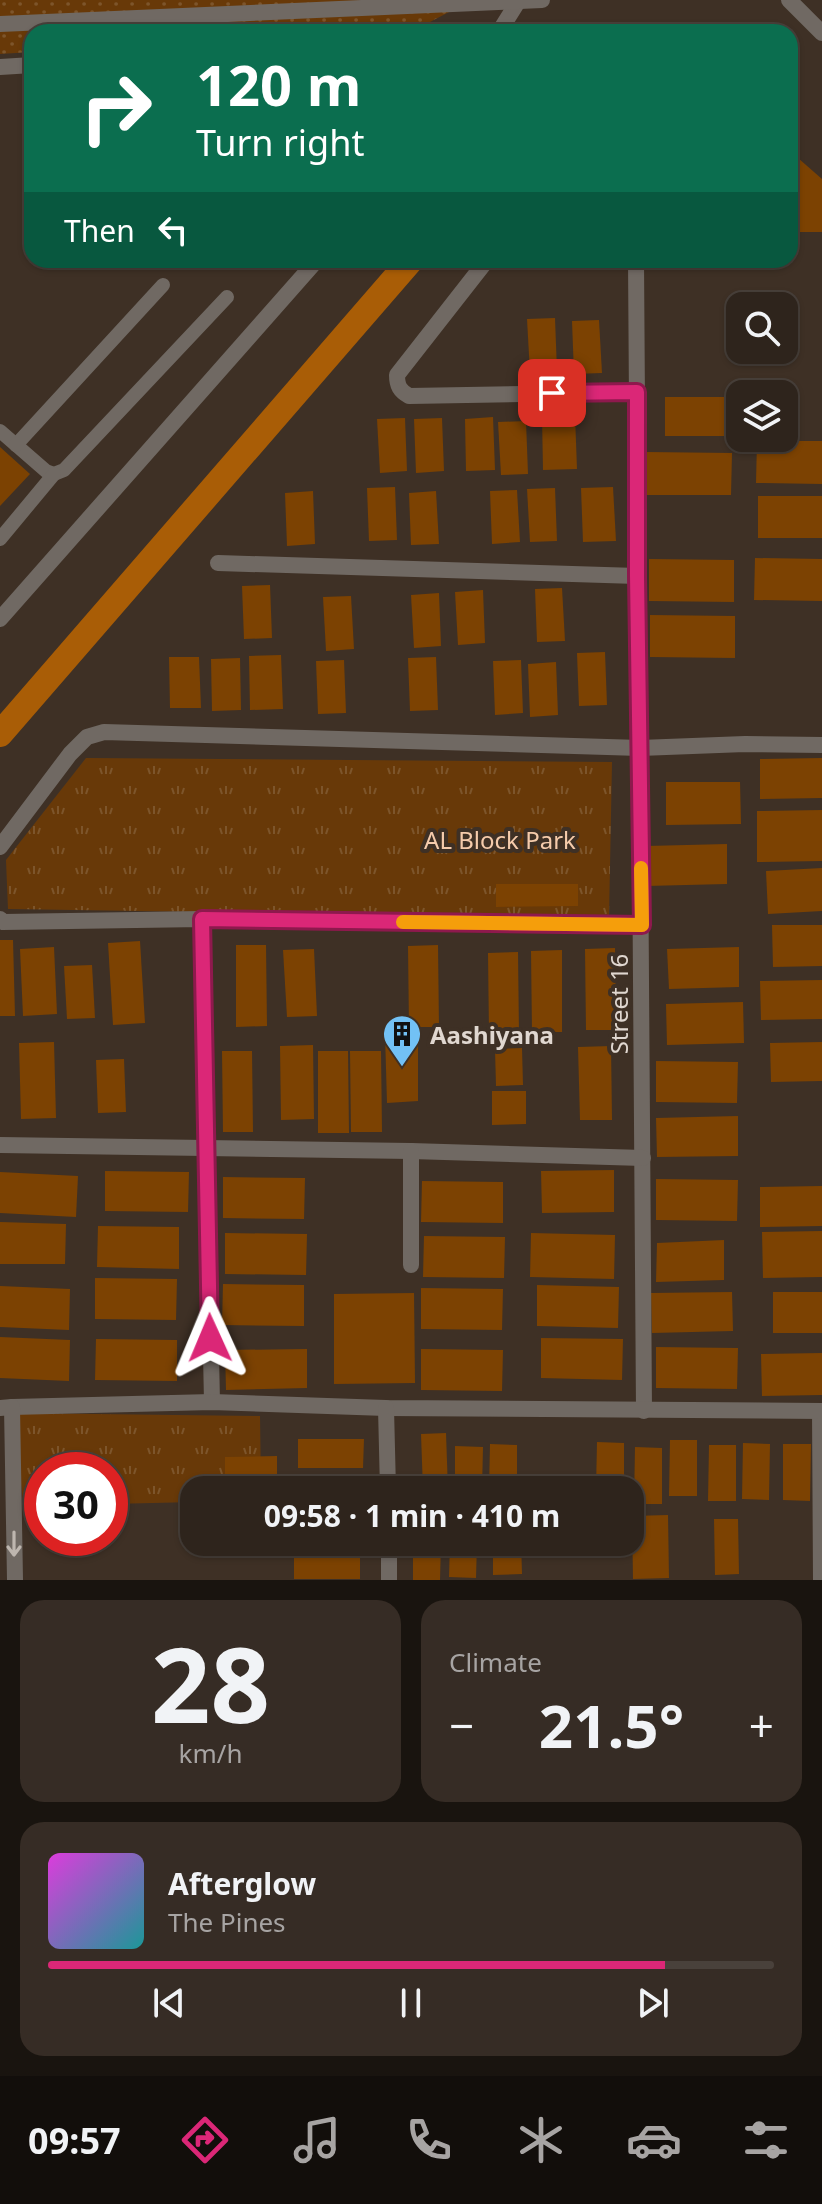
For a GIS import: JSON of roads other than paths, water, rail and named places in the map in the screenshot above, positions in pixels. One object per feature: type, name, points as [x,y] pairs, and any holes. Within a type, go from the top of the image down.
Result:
[{"type":"street","points":[[504,24],[519,0]]},
{"type":"street","points":[[0,24],[542,0]]},
{"type":"street","points":[[789,0],[822,33]]},
{"type":"street","points":[[0,67],[24,66]]},
{"type":"street","points":[[0,619],[310,268]]},
{"type":"street","points":[[481,268],[397,375],[401,391],[409,396],[637,392]]},
{"type":"street","name":"Street 16","points":[[636,268],[644,1411]]},
{"type":"street","points":[[218,563],[637,576]]},
{"type":"street","points":[[0,847],[70,754],[87,737],[104,732],[640,748],[822,745]]},
{"type":"street","points":[[0,919],[3,922],[202,919],[642,925]]},
{"type":"street","points":[[202,919],[212,1402]]},
{"type":"street","points":[[0,1145],[643,1158]]},
{"type":"street","points":[[411,1151],[411,1265]]},
{"type":"street","points":[[15,1580],[6,1407],[212,1402],[386,1408],[820,1411]]},
{"type":"street","points":[[386,1408],[388,1476]]},
{"type":"street","points":[[389,1556],[389,1580]]},
{"type":"lane","points":[[16,445],[163,285]]},
{"type":"lane","points":[[0,539],[54,474],[64,470],[227,297]]},
{"type":"lane","points":[[0,431],[46,471],[54,474]]},
{"type":"lane","points":[[820,1411],[820,1580]]},
{"type":"waterway","points":[[0,734],[404,268]]},
{"type":"place","name":"Aashiyana","points":[[402,1068]]},
{"type":"park label","name":"AL Block Park","points":[[500,839]]}]
